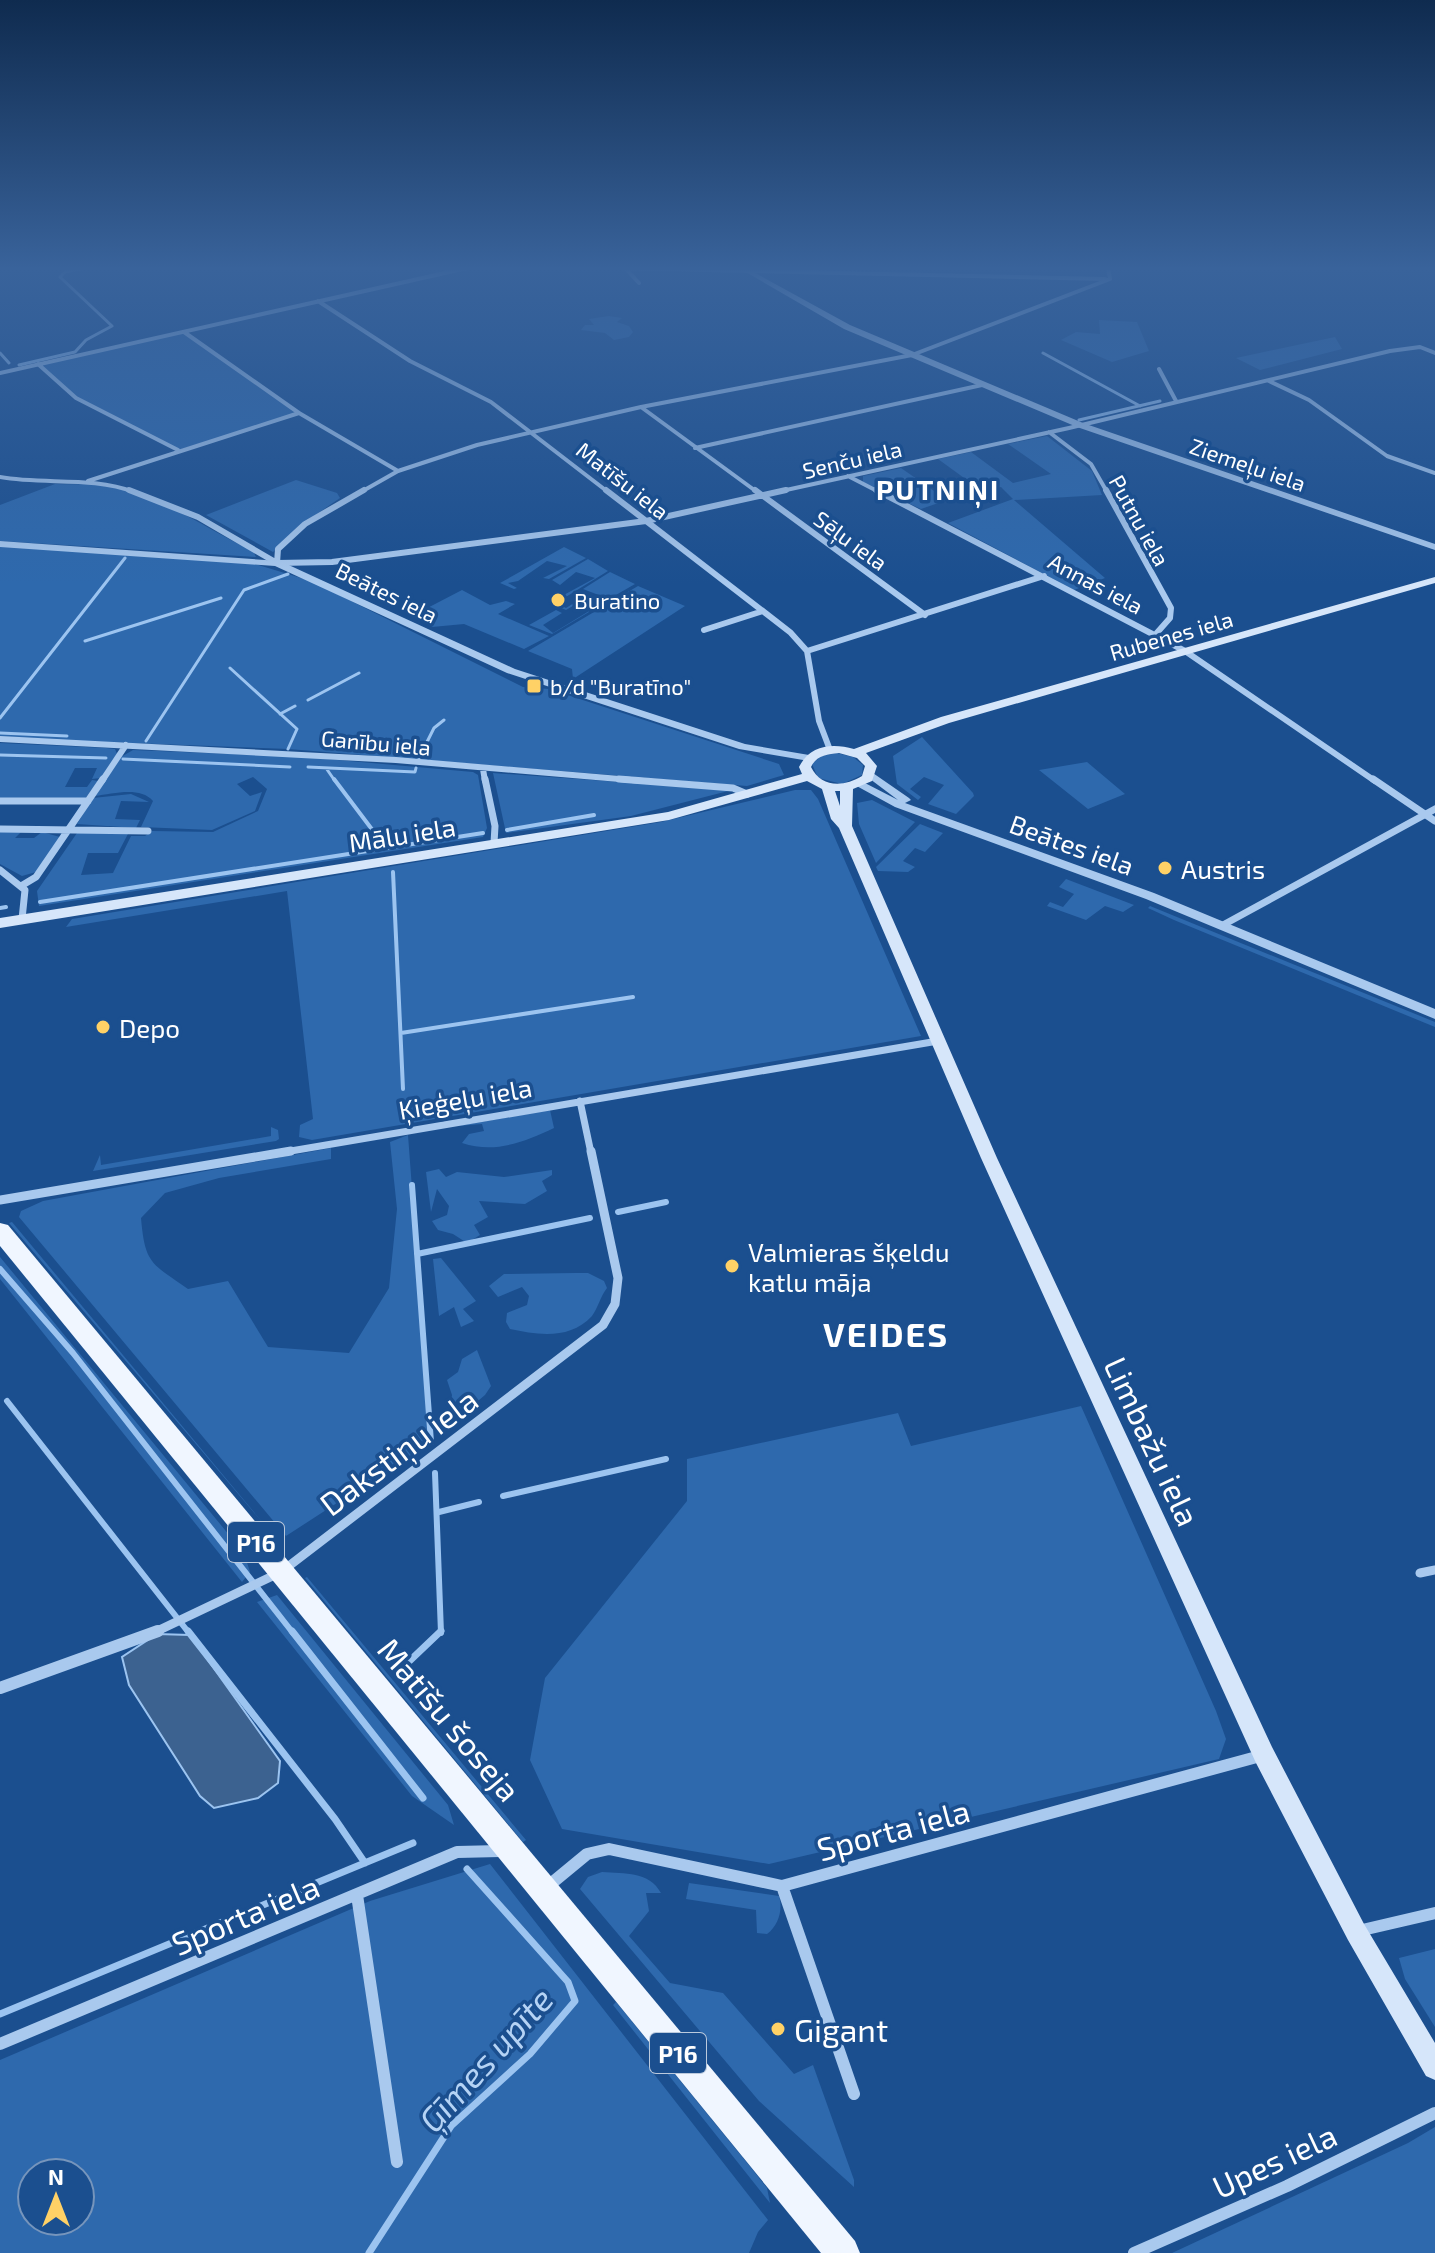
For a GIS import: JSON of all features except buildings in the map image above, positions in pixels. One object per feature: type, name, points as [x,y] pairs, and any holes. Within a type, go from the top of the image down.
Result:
[{"type":"main road","name":"Rubenes iela","points":[[855,753],[920,729],[1435,580]]},
{"type":"main road","name":"Rubenes iela","points":[[853,786],[870,768],[920,729]]},
{"type":"main road","points":[[830,750],[855,753],[870,768]]},
{"type":"main road","name":"Mālu iela","points":[[0,923],[669,816],[747,794],[808,767],[830,750]]},
{"type":"main road","points":[[808,767],[827,786],[853,786]]},
{"type":"main road","name":"Limbažu iela","points":[[827,786],[834,812],[845,826],[938,1041],[1264,1755],[1356,1932],[1435,2067]]},
{"type":"main road","name":"Limbažu iela","points":[[845,826],[853,786]]},
{"type":"main road","name":"Matīšu šoseja","points":[[0,1231],[843,2253]]},
{"type":"street","points":[[48,373],[76,398],[178,450]]},
{"type":"street","points":[[242,373],[299,413],[398,471]]},
{"type":"street","name":"Matīšu iela","points":[[434,373],[491,402],[531,430],[790,632],[807,651]]},
{"type":"street","points":[[0,477],[27,482],[113,484],[198,517],[277,563],[278,549],[305,524],[398,471],[531,430],[817,373]]},
{"type":"street","name":"Ziemeļu iela","points":[[954,373],[1080,425],[1435,547]]},
{"type":"street","points":[[1161,373],[1176,401]]},
{"type":"street","name":"Senču iela","points":[[277,563],[332,562],[646,521],[1080,425],[1297,373]]},
{"type":"street","points":[[1268,380],[1309,400],[1387,456],[1435,473]]},
{"type":"street","points":[[695,448],[982,385]]},
{"type":"street","name":"Sēļu iela","points":[[641,407],[925,615]]},
{"type":"street","points":[[83,483],[299,413]]},
{"type":"street","name":"Putnu iela","points":[[1049,432],[1091,464],[1171,608],[1172,614],[1155,635]]},
{"type":"street","name":"Annas iela","points":[[848,476],[1185,651],[1435,821]]},
{"type":"street","name":"Beātes iela","points":[[0,544],[277,563],[511,671],[743,747],[770,759],[808,767]]},
{"type":"street","points":[[830,750],[819,721],[807,651],[1044,576]]},
{"type":"street","points":[[704,630],[763,611]]},
{"type":"street","name":"Ganību iela","points":[[0,739],[381,759],[733,788],[747,794]]},
{"type":"street","points":[[21,886],[36,877],[71,830],[126,745]]},
{"type":"street","name":"Beātes iela","points":[[870,768],[914,809]]},
{"type":"street","points":[[483,769],[495,826],[494,843]]},
{"type":"street","name":"Beātes iela","points":[[853,786],[1223,925],[1435,1014]]},
{"type":"street","points":[[0,801],[88,801]]},
{"type":"street","points":[[1223,925],[1435,809]]},
{"type":"street","points":[[0,829],[148,831]]},
{"type":"street","points":[[0,870],[25,890],[22,919]]},
{"type":"street","name":"Ķieģeļu iela","points":[[0,1200],[938,1041]]},
{"type":"street","name":"Dakstiņu iela","points":[[0,1688],[118,1648],[199,1616],[281,1572],[603,1325],[615,1304],[618,1278],[580,1101]]},
{"type":"street","points":[[1420,1573],[1435,1570]]},
{"type":"street","name":"Sporta iela","points":[[544,1889],[587,1854],[609,1849],[782,1886],[1264,1755]]},
{"type":"street","name":"Sporta iela","points":[[0,2044],[457,1852],[514,1851]]},
{"type":"street","points":[[782,1886],[854,2094]]},
{"type":"street","points":[[357,1895],[397,2162]]},
{"type":"street","points":[[1356,1932],[1435,1913]]},
{"type":"street","name":"Upes iela","points":[[1134,2253],[1287,2186],[1435,2113]]},
{"type":"shaded area","points":[[48,373],[242,373],[299,413],[178,450],[76,398]]},
{"type":"shaded area","points":[[1047,436],[1092,471],[1102,495],[1014,500],[1105,578],[1074,590],[948,523],[1013,499],[1001,487],[982,491],[938,459],[971,452],[1013,483],[1051,474],[1008,444]]},
{"type":"shaded area","points":[[901,468],[947,500],[921,509],[863,482],[863,476]]},
{"type":"shaded area","points":[[296,480],[337,493],[340,498],[301,525],[273,552],[206,515]]},
{"type":"shaded area","points":[[55,484],[104,486],[149,498],[253,551],[256,557],[0,541],[0,505]]},
{"type":"shaded area","points":[[0,546],[255,564],[311,581],[523,687],[549,689],[779,764],[784,775],[747,786],[288,749],[0,738]]},
{"type":"shaded area","points":[[564,547],[586,558],[549,579],[543,578],[567,566],[547,561],[518,581],[508,583],[517,588],[500,583]]},
{"type":"shaded area","points":[[588,559],[608,571],[556,603],[566,608],[582,598],[604,603],[552,634],[529,625],[556,610],[562,613],[543,625],[553,633],[599,605],[583,600],[566,610],[549,603],[595,578],[576,572],[560,585],[552,580]]},
{"type":"shaded area","points":[[610,572],[635,584],[609,599],[583,589]]},
{"type":"shaded area","points":[[638,586],[685,606],[573,679],[572,669],[528,651]]},
{"type":"shaded area","points":[[462,590],[490,605],[506,601],[515,604],[498,614],[549,636],[524,649],[464,624],[432,627],[412,616]]},
{"type":"shaded area","points":[[922,737],[973,793],[974,796],[956,814],[928,804],[944,785],[924,777],[910,789],[921,797],[918,800],[897,784],[893,756]]},
{"type":"shaded area","points":[[0,743],[106,748],[115,749],[117,754],[101,778],[92,779],[97,768],[75,768],[65,787],[87,787],[92,780],[98,781],[85,799],[0,800]]},
{"type":"shaded area","points":[[133,750],[304,757],[473,772],[478,775],[487,828],[483,837],[39,906],[37,891],[77,833],[129,832],[118,853],[88,853],[81,875],[113,873],[131,836],[145,836],[152,831],[213,832],[258,811],[267,789],[253,777],[237,784],[250,796],[262,792],[255,811],[212,830],[141,827],[153,801],[148,796],[126,792],[95,796],[121,757]]},
{"type":"shaded area","points":[[837,753],[853,757],[863,765],[862,775],[842,784],[818,778],[812,764],[821,756]]},
{"type":"shaded area","points":[[1087,762],[1125,794],[1088,809],[1039,770]]},
{"type":"shaded area","points":[[493,773],[732,790],[631,816],[506,833]]},
{"type":"shaded area","points":[[795,790],[811,790],[818,799],[921,1036],[312,1140],[299,1137],[300,1125],[313,1119],[287,891],[66,927],[72,919],[661,822]]},
{"type":"shaded area","points":[[131,794],[149,802],[121,801],[115,819],[140,820],[136,828],[77,824],[93,798]]},
{"type":"shaded area","points":[[872,800],[915,822],[876,863],[859,824],[857,803]]},
{"type":"shaded area","points":[[920,824],[943,833],[925,852],[915,848],[903,861],[915,867],[908,872],[878,871],[876,867]]},
{"type":"shaded area","points":[[0,832],[21,832],[15,838],[34,838],[42,832],[60,837],[36,872],[22,876],[0,864]]},
{"type":"shaded area","points":[[1066,879],[1134,905],[1123,912],[1105,906],[1086,920],[1047,906],[1050,902],[1063,907],[1074,894],[1059,887]]},
{"type":"shaded area","points":[[1150,906],[1435,1022],[1435,1027],[1174,920],[1148,908]]},
{"type":"shaded area","points":[[550,1110],[554,1128],[532,1138],[498,1147],[462,1143],[469,1134],[484,1131],[482,1124],[457,1126]]},
{"type":"shaded area","points":[[271,1127],[278,1130],[279,1139],[276,1141],[93,1171],[100,1155],[101,1165],[271,1136]]},
{"type":"shaded area","points":[[408,1135],[431,1442],[286,1536],[19,1217],[21,1211],[43,1201],[331,1148],[331,1159],[219,1178],[165,1193],[141,1218],[145,1245],[152,1261],[188,1289],[228,1281],[268,1347],[349,1353],[389,1288],[397,1209],[390,1142]]},
{"type":"shaded area","points":[[439,1169],[446,1177],[457,1172],[504,1177],[552,1170],[552,1175],[542,1181],[547,1191],[525,1204],[479,1201],[488,1217],[474,1225],[480,1235],[467,1243],[453,1234],[438,1230],[432,1221],[447,1215],[449,1206],[437,1189],[431,1212],[426,1172]]},
{"type":"shaded area","points":[[12,1222],[273,1535],[9,1223]]},
{"type":"shaded area","points":[[0,1257],[244,1553],[250,1572],[242,1582],[0,1279]]},
{"type":"shaded area","points":[[441,1258],[476,1301],[463,1309],[474,1321],[461,1327],[454,1307],[439,1316],[433,1259]]},
{"type":"shaded area","points":[[588,1273],[604,1281],[607,1288],[592,1316],[574,1329],[553,1334],[510,1329],[506,1322],[507,1313],[527,1305],[529,1296],[522,1287],[498,1297],[489,1286],[504,1274]]},
{"type":"shaded area","points":[[477,1350],[491,1386],[485,1395],[447,1427],[452,1395],[447,1380],[458,1372],[462,1359]]},
{"type":"shaded area","points":[[1081,1406],[1216,1711],[1226,1739],[1219,1759],[769,1864],[562,1829],[530,1760],[545,1678],[687,1501],[687,1459],[898,1413],[911,1446]]},
{"type":"shaded area","points":[[307,1577],[526,1840],[523,1842]]},
{"type":"shaded area","points":[[277,1595],[448,1805],[454,1825],[412,1796],[257,1602]]},
{"type":"shaded area","points":[[157,1634],[190,1635],[280,1761],[278,1783],[258,1798],[214,1808],[200,1796],[129,1685],[122,1657]]},
{"type":"shaded area","points":[[490,1864],[768,2220],[758,2232],[749,2253],[0,2253],[0,2060],[370,1901]]},
{"type":"shaded area","points":[[602,1872],[643,1877],[661,1893],[646,1893],[649,1911],[629,1936],[670,1983],[723,1993],[794,2074],[813,2065],[854,2187],[759,2101],[580,1889],[588,1877]]},
{"type":"shaded area","points":[[689,1883],[779,1896],[777,1921],[767,1934],[757,1933],[756,1910],[686,1899]]},
{"type":"shaded area","points":[[1435,1949],[1435,2027],[1405,1979],[1399,1958]]},
{"type":"shaded area","points":[[616,2002],[767,2188],[770,2203],[613,2005]]},
{"type":"shaded area","points":[[1435,2127],[1435,2253],[1172,2253],[1408,2143]]},
{"type":"waterway","points":[[1080,373],[1140,406]]},
{"type":"waterway","points":[[1140,406],[1160,401]]},
{"type":"waterway","points":[[1079,420],[1140,406]]},
{"type":"waterway","points":[[0,718],[125,558]]},
{"type":"waterway","points":[[146,741],[244,590],[288,574]]},
{"type":"waterway","points":[[85,641],[221,598]]},
{"type":"waterway","points":[[230,668],[280,714]]},
{"type":"waterway","points":[[308,700],[359,673]]},
{"type":"waterway","points":[[280,714],[295,706]]},
{"type":"waterway","points":[[280,714],[297,729],[288,749]]},
{"type":"waterway","points":[[419,758],[434,728],[444,720]]},
{"type":"waterway","points":[[0,733],[67,736]]},
{"type":"waterway","points":[[0,755],[106,758]]},
{"type":"waterway","points":[[123,759],[290,767]]},
{"type":"waterway","points":[[308,767],[415,772],[416,768]]},
{"type":"waterway","points":[[326,768],[335,781]]},
{"type":"waterway","points":[[334,779],[386,848]]},
{"type":"waterway","points":[[507,830],[594,815]]},
{"type":"waterway","points":[[40,902],[483,833]]},
{"type":"waterway","points":[[393,872],[403,1089]]},
{"type":"waterway","points":[[0,908],[6,907]]},
{"type":"waterway","points":[[401,1033],[633,997]]},
{"type":"waterway","points":[[412,1185],[417,1254]]},
{"type":"waterway","points":[[618,1212],[666,1202]]},
{"type":"waterway","points":[[417,1254],[590,1218]]},
{"type":"waterway","points":[[417,1254],[431,1442]]},
{"type":"waterway","points":[[0,1269],[73,1353],[293,1633]]},
{"type":"waterway","points":[[7,1401],[189,1633]]},
{"type":"waterway","points":[[503,1496],[666,1459]]},
{"type":"waterway","points":[[435,1473],[441,1631]]},
{"type":"waterway","points":[[439,1512],[479,1502]]},
{"type":"waterway","points":[[188,1631],[335,1819],[365,1863]]},
{"type":"waterway","points":[[292,1631],[423,1798]]},
{"type":"waterway","points":[[399,1671],[441,1631]]},
{"type":"waterway","points":[[365,1863],[413,1843]]},
{"type":"waterway","points":[[0,2014],[365,1863]]},
{"type":"waterway","name":"Ģīmes upīte","points":[[369,2253],[451,2126],[530,2054],[575,2001],[568,1982],[467,1869]]},
{"type":"place","name":"Buratino","points":[[558,600]]},
{"type":"place","name":"b/d \"Buratīno\"","points":[[534,686]]},
{"type":"place","name":"Austris","points":[[1165,868]]},
{"type":"place","name":"Depo","points":[[103,1027]]},
{"type":"place","name":"Valmieras šķeldu katlu māja","points":[[732,1266]]},
{"type":"place","name":"Gigant","points":[[778,2029]]},
{"type":"district","name":"PUTNIŅI","points":[[938,489]]},
{"type":"district","name":"VEIDES","points":[[886,1333]]}]
